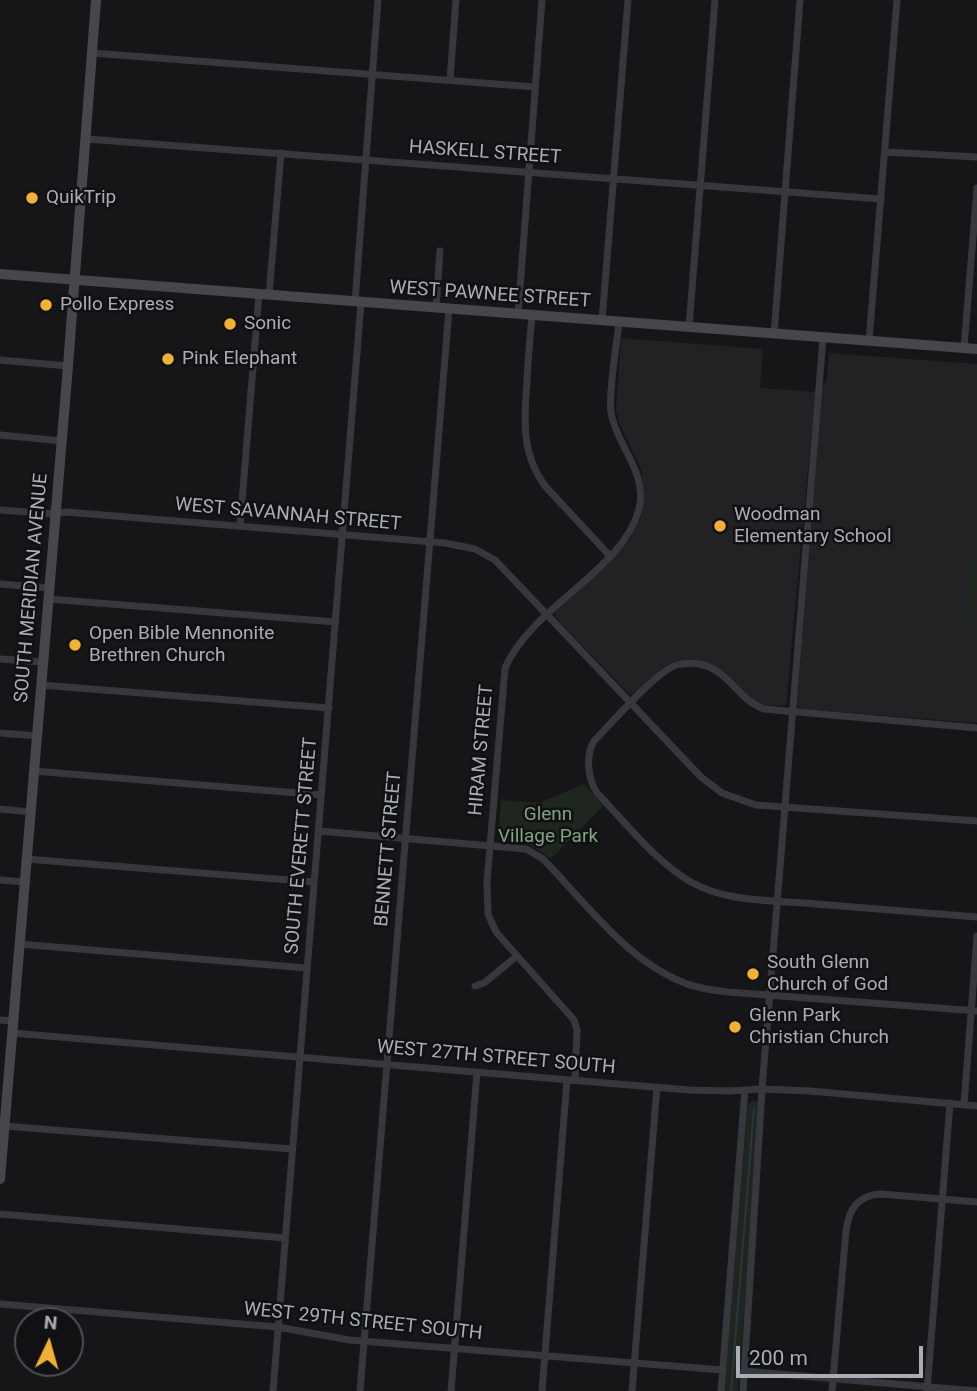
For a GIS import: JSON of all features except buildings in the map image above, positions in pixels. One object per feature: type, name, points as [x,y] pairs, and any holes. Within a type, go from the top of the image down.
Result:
[{"type":"main road","name":"SOUTH MERIDIAN AVENUE","points":[[0,1180],[96,0]]},
{"type":"main road","name":"WEST PAWNEE STREET","points":[[0,274],[977,349]]},
{"type":"street","name":"SOUTH EVERETT STREET","points":[[273,1391],[336,622],[378,0]]},
{"type":"street","points":[[450,80],[456,0]]},
{"type":"street","points":[[518,314],[542,0]]},
{"type":"street","points":[[602,321],[628,0]]},
{"type":"street","points":[[689,327],[715,0]]},
{"type":"street","points":[[774,334],[800,0]]},
{"type":"street","points":[[869,341],[897,0]]},
{"type":"street","points":[[92,53],[535,87]]},
{"type":"street","name":"HASKELL STREET","points":[[86,139],[881,199]]},
{"type":"street","points":[[885,152],[977,157]]},
{"type":"street","points":[[240,526],[281,153]]},
{"type":"street","points":[[964,348],[974,251],[977,188]]},
{"type":"street","points":[[436,308],[440,251]]},
{"type":"street","name":"BENNETT STREET","points":[[360,1391],[449,309]]},
{"type":"street","points":[[532,315],[524,419],[528,454],[536,474],[545,486],[610,556]]},
{"type":"street","name":"HIRAM STREET","points":[[542,1391],[577,1030],[575,1020],[496,932],[488,914],[487,881],[505,668],[520,642],[610,556],[630,532],[640,500],[638,477],[612,415],[619,322]]},
{"type":"street","points":[[743,1391],[762,1089],[823,338]]},
{"type":"street","points":[[0,360],[68,366]]},
{"type":"street","points":[[0,435],[62,441]]},
{"type":"street","name":"WEST SAVANNAH STREET","points":[[0,510],[55,514],[66,512],[463,545],[490,557],[714,788],[746,803],[977,821]]},
{"type":"street","points":[[0,584],[49,593],[336,622]]},
{"type":"street","points":[[0,659],[43,662]]},
{"type":"street","points":[[977,728],[793,713],[757,707],[716,670],[690,663],[676,665],[663,672],[591,747],[590,776],[597,793],[667,864],[689,881],[710,891],[778,901],[977,917]]},
{"type":"street","points":[[41,685],[329,708]]},
{"type":"street","points":[[0,733],[37,736]]},
{"type":"street","points":[[34,771],[321,795]]},
{"type":"street","points":[[0,809],[30,812]]},
{"type":"street","points":[[319,831],[526,849],[543,859],[632,952],[660,972],[695,986],[770,995],[974,1011]]},
{"type":"street","points":[[26,859],[314,882]]},
{"type":"street","points":[[0,880],[24,882]]},
{"type":"street","points":[[964,1104],[974,1011],[977,936]]},
{"type":"street","points":[[19,944],[307,968]]},
{"type":"street","points":[[475,986],[484,983],[517,956]]},
{"type":"street","points":[[0,1020],[13,1021]]},
{"type":"street","name":"WEST 27TH STREET SOUTH","points":[[12,1033],[657,1087],[762,1089],[977,1106]]},
{"type":"street","points":[[451,1391],[477,1072]]},
{"type":"street","points":[[632,1391],[657,1087]]},
{"type":"street","points":[[720,1391],[745,1090]]},
{"type":"street","points":[[927,1389],[950,1103]]},
{"type":"street","points":[[4,1126],[292,1149]]},
{"type":"street","points":[[832,1391],[848,1217],[853,1208],[869,1195],[881,1194],[977,1202]]},
{"type":"street","points":[[0,1214],[285,1238]]},
{"type":"street","name":"WEST 29TH STREET SOUTH","points":[[0,1304],[278,1327],[364,1341],[722,1370]]},
{"type":"street","points":[[744,1371],[927,1389],[977,1391]]},
{"type":"shaded area","name":"Woodman Elementary School","points":[[621,338],[763,349],[760,388],[815,392],[786,706],[761,705],[715,666],[692,659],[671,663],[635,693],[629,694],[555,617],[556,611],[630,539],[640,519],[644,492],[641,469],[618,420],[616,409]]},
{"type":"shaded area","points":[[829,353],[977,364],[977,723],[802,709],[797,705],[822,391],[827,378]]},
{"type":"green space","points":[[976,487],[977,635],[975,632],[965,631]]},
{"type":"green space","name":"Glenn Village Park","points":[[584,784],[603,806],[551,859],[526,844],[498,840],[501,800],[539,803]]},
{"type":"green space","points":[[754,1100],[760,1105],[738,1391],[724,1391],[748,1104]]},
{"type":"waterway","points":[[731,1391],[754,1108]]},
{"type":"place","name":"QuikTrip","points":[[32,198]]},
{"type":"place","name":"Pollo Express","points":[[46,305]]},
{"type":"place","name":"Sonic","points":[[230,324]]},
{"type":"place","name":"Pink Elephant","points":[[168,359]]},
{"type":"place","name":"Woodman Elementary School","points":[[720,526]]},
{"type":"place","name":"Open Bible Mennonite Brethren Church","points":[[75,645]]},
{"type":"place","name":"South Glenn Church of God","points":[[753,974]]},
{"type":"place","name":"Glenn Park Christian Church","points":[[735,1027]]}]
